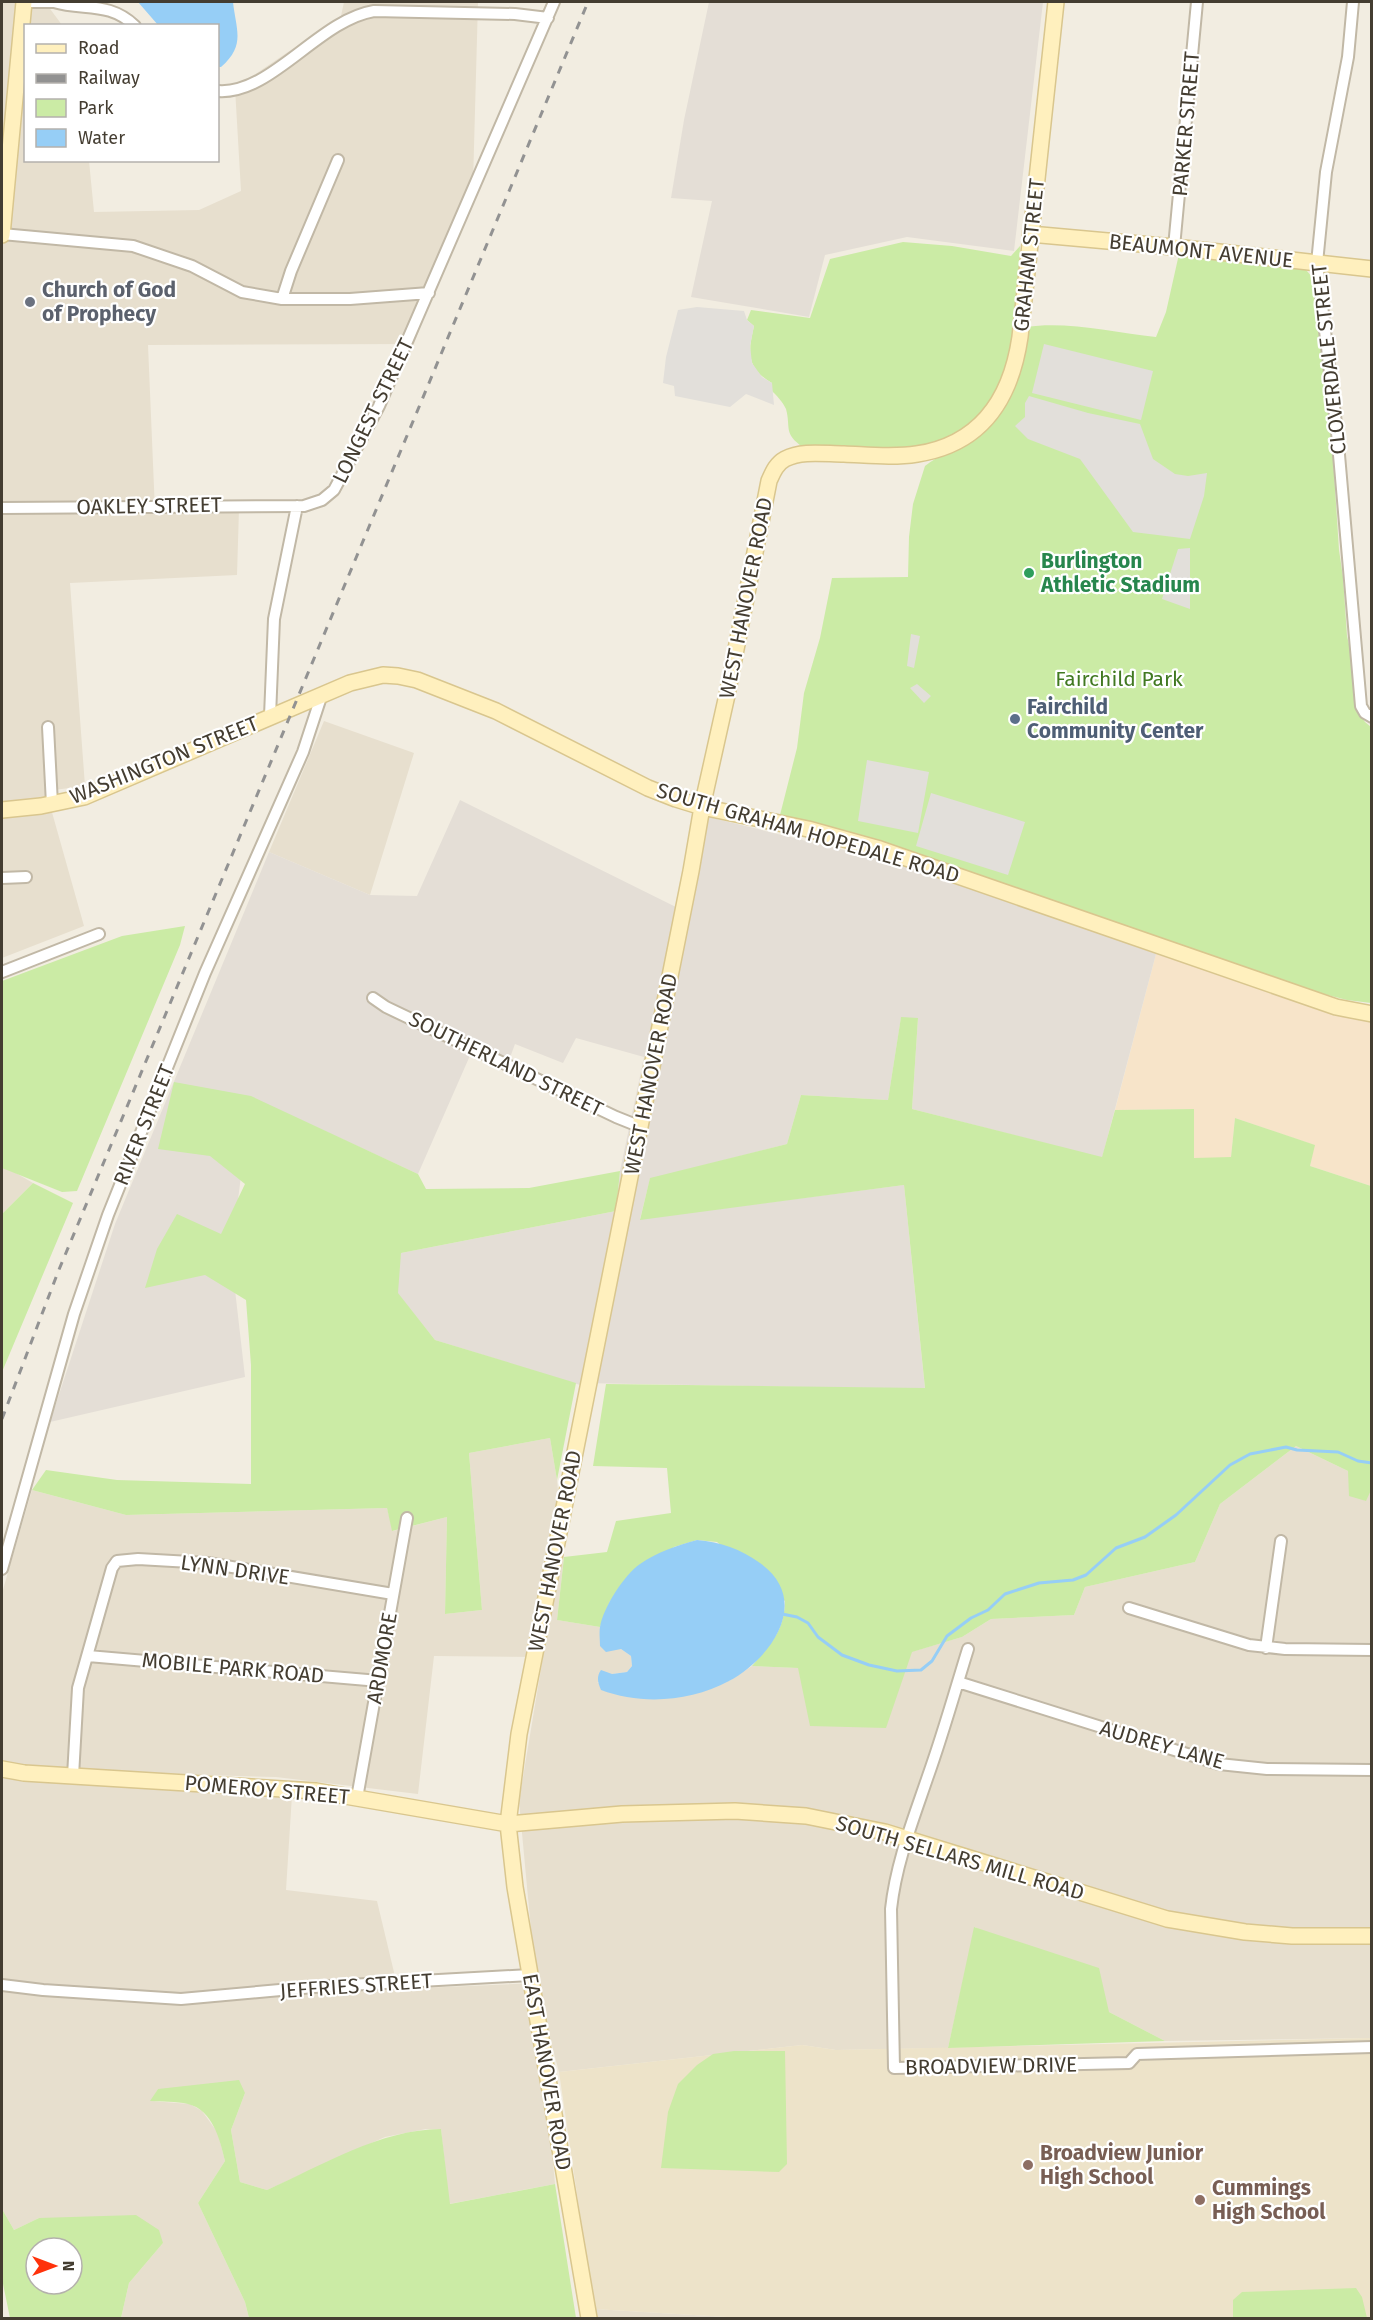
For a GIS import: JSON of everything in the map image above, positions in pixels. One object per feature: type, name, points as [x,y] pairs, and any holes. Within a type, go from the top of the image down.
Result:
[{"type":"street","points":[[132,24],[117,12],[108,9],[54,2],[24,2],[19,62],[5,148],[2,235],[133,246],[192,266],[242,292],[282,299],[350,299],[429,293]]},
{"type":"street","name":"LONGEST STREET","points":[[297,506],[315,503],[334,490],[379,406],[555,2]]},
{"type":"street","name":"GRAHAM STREET","points":[[915,454],[951,445],[976,429],[990,416],[1007,389],[1017,360],[1056,2]]},
{"type":"street","name":"PARKER STREET","points":[[1174,247],[1197,2]]},
{"type":"street","name":"CLOVERDALE STREET","points":[[1353,2],[1348,57],[1326,172],[1317,263],[1337,432],[1361,706],[1370,716]]},
{"type":"street","points":[[219,91],[228,92],[248,87],[341,23],[361,13],[374,11],[515,14],[548,18]]},
{"type":"street","points":[[282,299],[291,271],[338,160]]},
{"type":"street","name":"BEAUMONT AVENUE","points":[[1030,234],[1371,269]]},
{"type":"street","name":"WEST HANOVER ROAD","points":[[508,1824],[519,1734],[702,807],[727,695],[769,481],[775,468],[785,459],[805,454],[915,454]]},
{"type":"street","points":[[270,716],[274,619],[297,506]]},
{"type":"street","name":"OAKLEY STREET","points":[[2,508],[297,506]]},
{"type":"street","name":"SOUTH GRAHAM HOPEDALE ROAD","points":[[322,694],[372,676],[398,675],[417,680],[460,695],[516,720],[648,788],[702,807],[880,849],[1336,1007],[1371,1014]]},
{"type":"street","name":"WASHINGTON STREET","points":[[2,810],[52,804],[84,797],[322,694]]},
{"type":"street","name":"RIVER STREET","points":[[2,1569],[74,1314],[108,1215],[205,973],[303,752],[322,694]]},
{"type":"street","points":[[48,727],[52,804]]},
{"type":"street","points":[[2,878],[26,877]]},
{"type":"street","points":[[2,972],[99,934]]},
{"type":"street","name":"SOUTHERLAND STREET","points":[[373,998],[386,1007],[640,1127]]},
{"type":"street","name":"ARDMORE","points":[[357,1798],[407,1518]]},
{"type":"street","points":[[1266,1648],[1281,1540]]},
{"type":"street","name":"LYNN DRIVE","points":[[73,1776],[78,1688],[112,1568],[117,1561],[124,1558],[232,1566],[393,1594]]},
{"type":"street","points":[[1129,1608],[1228,1640],[1266,1648],[1371,1650]]},
{"type":"street","name":"BROADVIEW DRIVE","points":[[968,1649],[907,1838],[895,1884],[891,1909],[894,2068],[1129,2063],[1137,2054],[1371,2047]]},
{"type":"street","name":"MOBILE PARK ROAD","points":[[88,1656],[379,1681]]},
{"type":"street","name":"AUDREY LANE","points":[[958,1682],[1219,1764],[1267,1769],[1371,1770]]},
{"type":"street","name":"POMEROY STREET","points":[[2,1769],[24,1773],[316,1791],[508,1824]]},
{"type":"street","name":"POMEROY STREET","points":[[2,1775],[24,1773]]},
{"type":"street","name":"SOUTH SELLARS MILL ROAD","points":[[508,1824],[706,1810],[806,1816],[857,1825],[907,1838],[1175,1920],[1245,1932],[1280,1935],[1371,1936]]},
{"type":"street","name":"EAST HANOVER ROAD","points":[[508,1824],[515,1887],[590,2319]]},
{"type":"street","name":"JEFFRIES STREET","points":[[2,1985],[181,1999],[313,1987],[530,1975]]},
{"type":"shaded area","points":[[2,2],[45,2],[61,24],[24,24],[24,162],[89,162],[94,212],[199,210],[241,191],[235,88],[341,16],[344,2],[478,2],[473,183],[414,344],[148,345],[155,511],[239,509],[237,575],[70,583],[85,786],[46,791],[84,926],[2,958]]},
{"type":"shaded area","points":[[709,2],[1043,2],[1014,251],[907,237],[825,255],[809,317],[691,297],[712,201],[671,198],[684,120]]},
{"type":"shaded area","points":[[697,307],[744,311],[747,320],[754,326],[750,346],[752,363],[762,377],[772,383],[774,405],[746,394],[730,407],[675,396],[674,386],[663,383],[666,357],[678,310]]},
{"type":"shaded area","points":[[1044,344],[1153,371],[1141,420],[1032,393]]},
{"type":"shaded area","points":[[1029,396],[1088,413],[1140,424],[1153,459],[1175,474],[1188,476],[1207,473],[1204,496],[1190,539],[1133,532],[1080,459],[1028,439],[1015,426],[1025,417],[1025,403]]},
{"type":"shaded area","points":[[1190,548],[1190,609],[1162,599],[1178,549]]},
{"type":"shaded area","points":[[911,634],[920,636],[914,668],[907,666]]},
{"type":"shaded area","points":[[917,684],[931,696],[924,703],[910,688]]},
{"type":"shaded area","points":[[324,721],[414,753],[370,895],[269,852]]},
{"type":"shaded area","points":[[867,760],[929,772],[918,833],[858,821]]},
{"type":"shaded area","points":[[931,793],[1025,822],[1008,875],[916,846]]},
{"type":"shaded area","points":[[460,800],[690,914],[708,817],[926,870],[1156,954],[1102,1158],[912,1109],[918,1018],[901,1018],[888,1100],[801,1095],[787,1144],[650,1179],[640,1219],[904,1185],[925,1389],[581,1383],[580,1385],[435,1340],[393,1288],[401,1253],[616,1211],[620,1171],[644,1057],[576,1038],[563,1063],[515,1044],[508,1063],[472,1051],[418,1174],[251,1097],[231,1255],[245,1377],[50,1422],[115,1224],[269,852],[370,895],[417,896]]},
{"type":"shaded area","points":[[1156,954],[1302,1002],[1371,1017],[1371,1186],[1310,1166],[1314,1145],[1235,1118],[1231,1158],[1194,1158],[1194,1109],[1115,1110]]},
{"type":"shaded area","points":[[2,1165],[33,1183],[2,1214]]},
{"type":"shaded area","points":[[550,1438],[557,1480],[564,1557],[557,1620],[600,1627],[600,1646],[621,1649],[631,1656],[632,1666],[627,1672],[612,1674],[597,1683],[729,1681],[752,1666],[798,1668],[911,1652],[962,1637],[991,1619],[1074,1615],[1085,1587],[1195,1562],[1220,1504],[1296,1446],[1348,1471],[1365,1501],[1371,1488],[1371,2038],[1165,2041],[1109,2012],[975,1927],[948,2048],[836,2050],[802,2045],[559,2072],[537,1989],[555,2184],[449,2204],[441,2129],[426,2129],[385,2137],[267,2190],[240,2182],[231,2130],[245,2093],[158,2089],[151,2101],[190,2104],[202,2111],[218,2133],[225,2161],[198,2203],[245,2302],[249,2318],[121,2318],[129,2283],[163,2243],[39,2218],[14,2230],[2,2209],[2,1593],[32,1490],[126,1515],[387,1508],[393,1531],[447,1517],[445,1614],[482,1610],[469,1453]],"holes":[[[434,1656],[543,1657],[519,1801],[536,1983],[398,1989],[377,1901],[286,1890],[292,1795],[205,1791],[204,1775],[276,1777],[418,1794]]]},
{"type":"shaded area","points":[[1371,2038],[1371,2318],[743,2318],[594,2309],[559,2072],[802,2045],[836,2050]]},
{"type":"shaded area","points":[[594,2309],[743,2318],[595,2318]]},
{"type":"green space","points":[[903,242],[952,246],[1011,256],[1020,246],[1016,317],[1007,365],[998,387],[987,407],[971,425],[957,435],[932,444],[907,450],[803,447],[790,434],[786,409],[771,390],[772,383],[753,365],[750,352],[754,326],[747,320],[751,310],[810,318],[830,259]]},
{"type":"green space","name":"Fairchild Park","points":[[1179,254],[1302,265],[1312,277],[1331,426],[1347,636],[1355,669],[1358,712],[1371,727],[1371,1003],[1347,1000],[1285,984],[816,824],[780,815],[797,748],[804,693],[820,638],[832,578],[908,577],[913,504],[925,466],[970,441],[997,417],[1013,391],[1018,377],[1027,327],[1075,326],[1156,337],[1166,312]]},
{"type":"green space","points":[[185,926],[180,945],[77,1191],[62,1192],[2,1168],[2,981],[122,936]]},
{"type":"green space","points":[[901,1017],[918,1018],[912,1109],[1102,1157],[1115,1110],[1194,1109],[1194,1158],[1231,1157],[1235,1118],[1315,1145],[1310,1166],[1371,1186],[1372,1488],[1366,1501],[1349,1496],[1348,1471],[1296,1446],[1220,1504],[1195,1562],[1085,1587],[1074,1615],[991,1619],[962,1637],[912,1652],[886,1728],[810,1726],[798,1668],[752,1666],[779,1629],[785,1601],[717,1542],[697,1540],[674,1547],[610,1601],[600,1627],[557,1620],[564,1557],[607,1552],[616,1521],[671,1513],[667,1468],[593,1466],[606,1384],[925,1388],[904,1185],[640,1220],[650,1178],[787,1144],[801,1095],[888,1100]]},
{"type":"green space","points":[[174,1082],[251,1096],[418,1174],[426,1189],[529,1188],[620,1171],[616,1211],[401,1253],[398,1293],[435,1340],[576,1383],[557,1480],[550,1438],[469,1453],[482,1610],[445,1614],[447,1517],[392,1531],[387,1508],[126,1515],[32,1490],[46,1470],[117,1480],[251,1484],[251,1365],[246,1300],[205,1275],[145,1288],[157,1249],[177,1214],[221,1234],[245,1184],[210,1156],[158,1149]]},
{"type":"green space","points":[[33,1183],[73,1203],[2,1372],[2,1214]]},
{"type":"green space","points":[[974,1927],[1099,1968],[1109,2012],[1165,2041],[948,2048]]},
{"type":"green space","points":[[734,2051],[785,2051],[787,2164],[779,2172],[661,2168],[668,2112],[678,2084],[697,2065],[713,2054]]},
{"type":"green space","points":[[239,2080],[245,2093],[231,2130],[240,2182],[267,2190],[374,2142],[396,2135],[441,2129],[450,2204],[555,2184],[576,2318],[249,2318],[245,2302],[198,2203],[225,2161],[214,2127],[204,2112],[197,2107],[179,2102],[150,2101],[158,2089]]},
{"type":"green space","points":[[2,2209],[14,2230],[39,2218],[136,2215],[159,2230],[163,2243],[129,2283],[121,2318],[10,2318],[2,2279]]},
{"type":"green space","points":[[1356,2288],[1362,2297],[1367,2318],[1233,2318],[1233,2300],[1242,2292]]},
{"type":"water","points":[[138,2],[233,2],[237,44],[229,59],[219,67],[219,24],[157,24]]},
{"type":"water","points":[[697,1540],[714,1542],[738,1550],[760,1563],[775,1578],[783,1594],[784,1611],[780,1627],[771,1643],[745,1671],[729,1681],[698,1693],[682,1697],[649,1699],[616,1695],[601,1690],[598,1675],[601,1670],[612,1674],[627,1672],[632,1666],[631,1656],[621,1649],[606,1652],[600,1646],[602,1619],[615,1592],[634,1569],[647,1560],[668,1549]]},
{"type":"waterway","points":[[782,1614],[797,1617],[808,1623],[818,1637],[842,1655],[869,1665],[897,1671],[921,1670],[932,1661],[947,1636],[971,1618],[988,1610],[1005,1594],[1039,1583],[1073,1580],[1086,1575],[1116,1548],[1145,1537],[1176,1515],[1230,1465],[1250,1454],[1286,1447],[1297,1450],[1338,1452],[1358,1461],[1372,1463]]},
{"type":"railway","points":[[2,1419],[58,1272],[588,2]]},
{"type":"place","name":"Church of God of Prophecy","points":[[30,302]]},
{"type":"place","name":"Burlington Athletic Stadium","points":[[1029,573]]},
{"type":"place","name":"Fairchild Community Center","points":[[1015,719]]},
{"type":"place","name":"Broadview Junior High School","points":[[1028,2165]]},
{"type":"place","name":"Cummings High School","points":[[1200,2200]]}]
